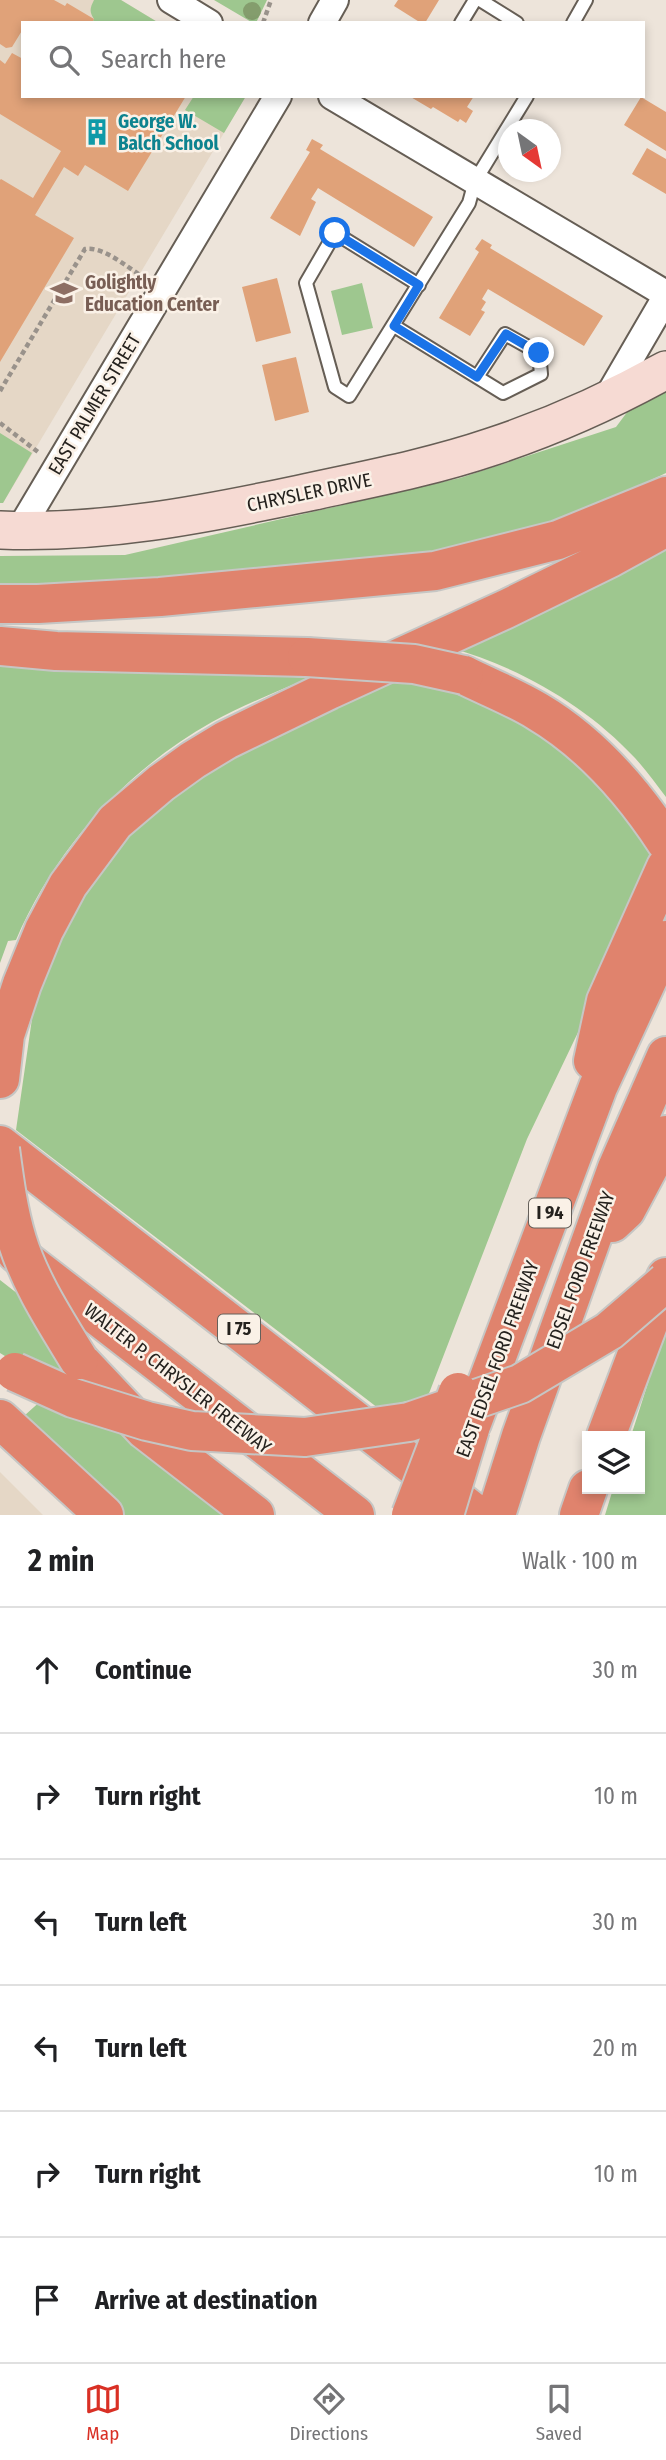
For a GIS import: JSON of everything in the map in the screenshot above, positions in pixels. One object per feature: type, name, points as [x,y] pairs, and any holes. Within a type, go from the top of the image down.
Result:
[{"type":"highway","points":[[0,604],[160,597],[435,571],[558,540],[666,496]]},
{"type":"highway","points":[[0,1079],[5,1035],[22,984],[44,930],[68,885],[115,822],[160,783],[193,760],[238,735],[610,558],[666,527]]},
{"type":"highway","points":[[0,646],[56,651],[307,657],[414,664],[464,675],[536,710],[573,735],[636,798],[661,834]]},
{"type":"highway","points":[[598,1087],[592,1058],[606,1001],[666,867]]},
{"type":"highway","name":"I 94","points":[[598,1087],[666,940]]},
{"type":"highway","name":"EDSEL FORD FREEWAY","points":[[500,1501],[617,1168],[666,1056]]},
{"type":"highway","name":"EAST EDSEL FORD FREEWAY","points":[[444,1515],[470,1429],[502,1339],[598,1087]]},
{"type":"highway","points":[[590,1243],[626,1210],[666,1135]]},
{"type":"highway","points":[[0,1147],[4,1187],[18,1242],[43,1300],[79,1360],[145,1430],[256,1515]]},
{"type":"highway","name":"I 75","points":[[0,1147],[477,1515]]},
{"type":"highway","name":"WALTER P. CHRYSLER FREEWAY","points":[[0,1241],[355,1515]]},
{"type":"highway","points":[[608,1431],[666,1277]]},
{"type":"highway","points":[[8,1368],[73,1398],[147,1421],[192,1431],[305,1437],[409,1422],[520,1384],[609,1331],[666,1282]]},
{"type":"highway","points":[[411,1515],[459,1390],[502,1339]]},
{"type":"highway","points":[[0,1419],[104,1515]]},
{"type":"highway","points":[[579,1515],[586,1494]]},
{"type":"street","points":[[171,0],[206,21]]},
{"type":"street","points":[[323,21],[335,0]]},
{"type":"street","name":"EAST PALMER STREET","points":[[9,530],[277,98]]},
{"type":"street","points":[[335,98],[666,295],[606,400]]},
{"type":"street","points":[[606,400],[666,370]]},
{"type":"street","name":"CHRYSLER DRIVE","points":[[9,530],[87,529],[150,523],[214,512],[402,471],[490,448],[562,422],[606,400]]},
{"type":"lane","points":[[462,21],[478,0],[514,21]]},
{"type":"lane","points":[[574,21],[586,0]]},
{"type":"lane","points":[[419,285],[335,233],[306,283],[335,387],[349,396],[394,326],[419,285],[469,203],[475,181],[526,98]]},
{"type":"lane","points":[[394,326],[503,393],[541,374],[539,353],[506,334],[477,377]]},
{"type":"path","points":[[264,21],[271,0]]},
{"type":"path","points":[[0,391],[85,249],[100,251],[143,277]]},
{"type":"path","points":[[0,423],[38,452]]},
{"type":"shaded area","name":"Golightly Education Center","points":[[0,0],[121,0],[156,21],[21,21],[21,98],[245,98],[3,503],[0,503]]},
{"type":"shaded area","points":[[0,1472],[43,1515],[0,1515]]},
{"type":"green space","points":[[94,0],[121,0],[156,21],[93,21]]},
{"type":"green space","points":[[214,0],[267,0],[257,21],[250,21]]},
{"type":"green space","points":[[193,98],[245,98],[224,133],[185,110]]},
{"type":"green space","points":[[362,283],[373,328],[342,335],[331,291]]},
{"type":"green space","points":[[666,384],[666,473],[568,519],[492,544],[347,564],[151,582],[0,587],[0,556],[125,555],[460,478],[616,427],[628,411]]},
{"type":"green space","points":[[0,433],[32,453],[3,503],[0,503]]},
{"type":"green space","points":[[666,540],[666,797],[616,739],[574,705],[526,677],[451,648]]},
{"type":"green space","points":[[0,659],[309,678],[212,722],[150,764],[122,789],[72,844],[51,874],[16,940],[8,941],[0,963]]},
{"type":"green space","points":[[387,674],[452,684],[539,724],[600,777],[660,861],[527,1139],[428,1396],[378,1408],[16,1130],[38,977],[97,853],[180,778]]},
{"type":"green space","points":[[0,1280],[18,1294],[48,1347],[78,1389],[226,1515],[120,1515],[24,1416],[44,1398],[18,1364],[0,1353]]},
{"type":"green space","points":[[666,1327],[666,1515],[605,1515],[611,1494],[645,1494],[645,1431],[633,1431]]},
{"type":"building","points":[[0,0],[54,0],[65,6],[67,3],[94,19],[21,21],[21,32],[12,47],[6,48],[0,44]]},
{"type":"building","points":[[398,0],[439,0],[426,21],[418,21],[394,6]]},
{"type":"building","points":[[12,53],[21,58],[21,98],[185,98],[128,191],[85,165],[78,176],[64,167],[35,215],[74,238],[0,362],[0,180],[33,198],[61,151],[0,114],[0,60],[5,64]]},
{"type":"building","points":[[412,98],[473,98],[467,107],[473,111],[466,123],[460,119],[458,122],[433,107],[431,109]]},
{"type":"building","points":[[640,98],[666,112],[666,151],[624,125]]},
{"type":"building","points":[[312,139],[323,145],[320,149],[433,217],[414,247],[318,188],[311,199],[316,202],[300,236],[270,218],[310,152],[306,150]]},
{"type":"building","points":[[647,148],[666,159],[666,194],[632,174]]},
{"type":"building","points":[[482,239],[492,245],[490,248],[603,316],[584,346],[488,289],[482,299],[486,302],[481,310],[485,312],[470,336],[439,318],[479,252],[475,249]]},
{"type":"building","points":[[277,278],[291,333],[256,342],[242,287]]},
{"type":"building","points":[[296,357],[309,412],[275,421],[262,365]]},
{"type":"place","name":"George W. Balch School","points":[[97,132]]},
{"type":"place","name":"Golightly Education Center","points":[[64,293]]},
{"type":"route","points":[[335,233],[419,285],[394,326],[477,377],[506,334],[539,353]]}]
